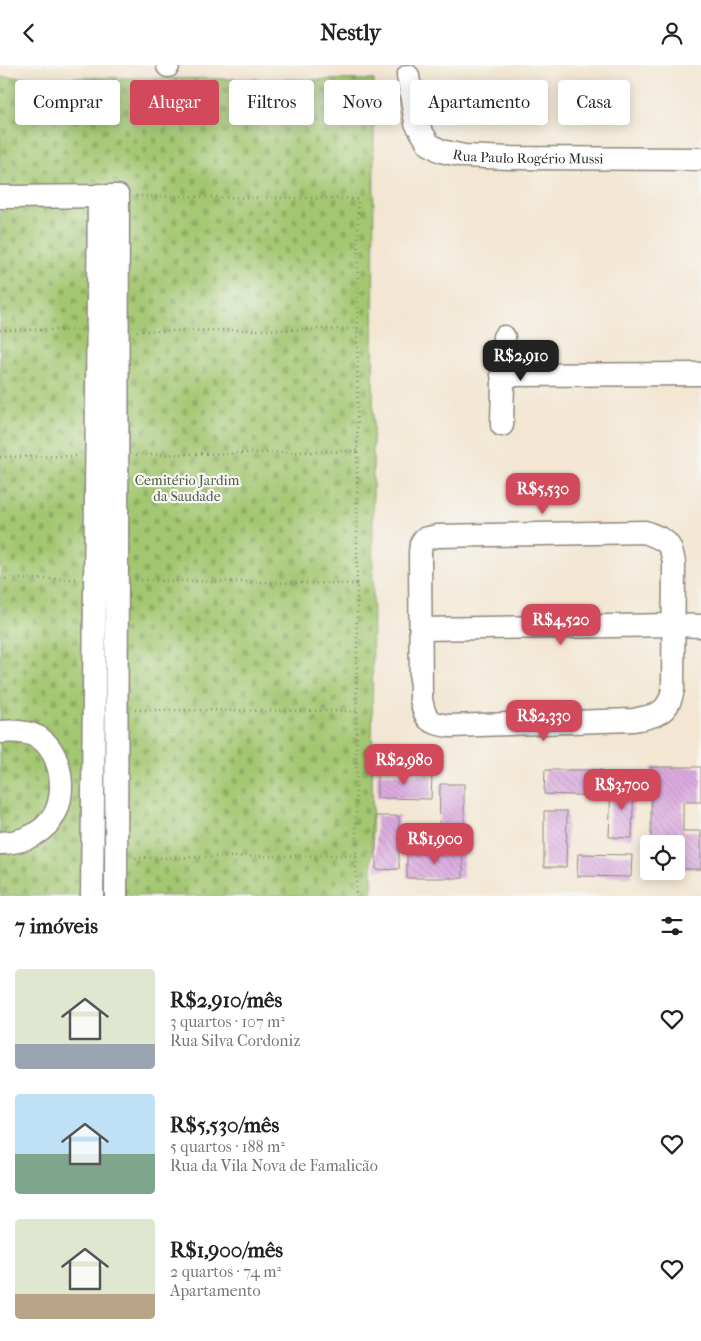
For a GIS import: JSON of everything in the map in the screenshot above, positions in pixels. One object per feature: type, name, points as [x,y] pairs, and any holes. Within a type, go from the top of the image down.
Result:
[{"type":"street","name":"Rua Paulo Rogério Mussi","points":[[408,76],[416,123],[429,144],[440,151],[464,156],[508,158],[701,159]]},
{"type":"street","points":[[0,197],[108,196],[105,709],[116,865],[116,896]]},
{"type":"street","points":[[502,425],[504,337]]},
{"type":"street","points":[[502,375],[701,375]]},
{"type":"street","points":[[645,532],[668,543],[672,550],[674,563],[674,625],[672,698],[667,707],[654,716],[633,720],[451,726],[439,725],[430,721],[424,715],[421,699],[421,544],[428,537],[437,535],[645,532]]},
{"type":"street","points":[[421,629],[674,625],[701,627]]},
{"type":"street","points":[[93,885],[93,793],[105,709]]},
{"type":"street","points":[[0,732],[22,732],[38,738],[48,745],[56,758],[60,792],[55,813],[40,831],[24,839],[0,843]]},
{"type":"street","points":[[60,792],[93,793]]},
{"type":"street","points":[[93,885],[116,865]]},
{"type":"path","points":[[108,196],[358,199],[356,896]]},
{"type":"path","points":[[0,330],[358,329]]},
{"type":"path","points":[[0,457],[357,451]]},
{"type":"path","points":[[0,579],[357,584]]},
{"type":"path","points":[[105,709],[356,711]]},
{"type":"path","points":[[116,865],[356,855]]},
{"type":"green space","name":"Cemitério Jardim da Saudade","points":[[0,77],[374,80],[324,80],[324,125],[374,125],[372,896],[0,896]]},
{"type":"building","points":[[651,767],[701,767],[701,802],[683,802],[683,831],[701,831],[701,869],[685,869],[685,835],[651,835]]},
{"type":"building","points":[[545,770],[602,770],[601,796],[544,794]]},
{"type":"building","points":[[377,774],[432,775],[431,799],[377,798]]},
{"type":"building","points":[[440,784],[464,784],[464,839],[439,839]]},
{"type":"building","points":[[611,784],[634,784],[632,838],[609,837]]},
{"type":"building","points":[[544,811],[567,811],[566,867],[544,867]]},
{"type":"building","points":[[376,816],[399,816],[399,869],[376,870]]},
{"type":"building","points":[[407,853],[463,853],[463,878],[407,878]]},
{"type":"building","points":[[578,854],[632,855],[631,877],[577,876]]}]
